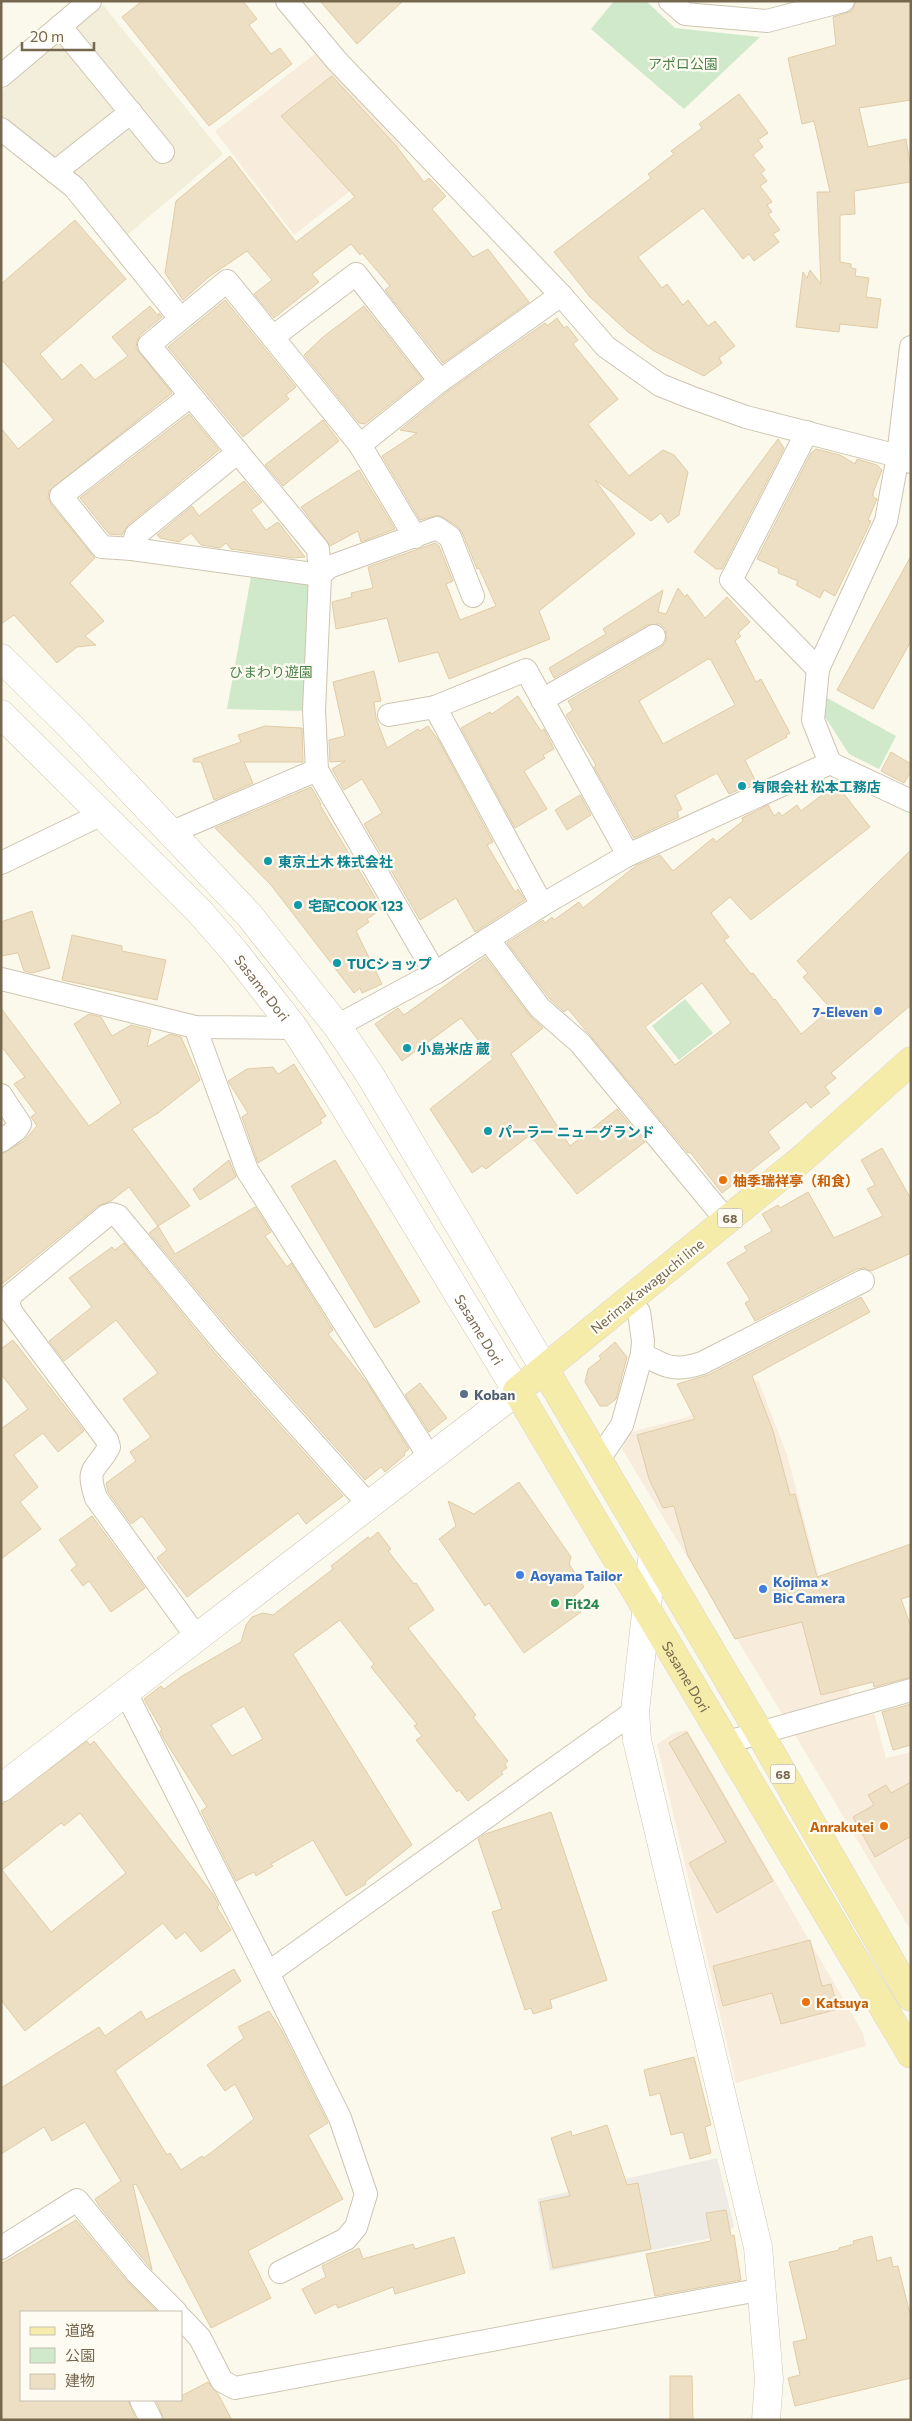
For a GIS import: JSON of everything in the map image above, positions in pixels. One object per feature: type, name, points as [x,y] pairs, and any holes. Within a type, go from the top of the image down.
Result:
[{"type":"main road","points":[[1,658],[71,727],[170,834],[249,915],[337,1026],[370,1075],[545,1370]]},
{"type":"main road","name":"Sasame Dori","points":[[1,714],[199,911],[234,951],[294,1028],[338,1096],[517,1391],[724,1743],[911,2054]]},
{"type":"main road","name":"NerimaKawaguchi line","points":[[517,1391],[727,1221],[838,1127],[911,1061]]},
{"type":"main road","name":"68","points":[[545,1370],[599,1459],[911,1997]]},
{"type":"main road","points":[[1,1788],[198,1639],[517,1391]]},
{"type":"main road","points":[[653,1552],[645,1608],[635,1711],[637,1740],[753,2223],[763,2289],[768,2379],[766,2420]]},
{"type":"street","points":[[1,76],[90,1]]},
{"type":"street","points":[[287,1],[336,60],[561,295],[606,347],[660,386],[746,417],[904,459]]},
{"type":"street","points":[[670,1],[685,14],[768,11],[843,1]]},
{"type":"street","points":[[60,26],[163,152]]},
{"type":"street","points":[[55,172],[130,112]]},
{"type":"street","points":[[1,128],[74,187],[180,318]]},
{"type":"street","points":[[274,337],[356,274],[440,381]]},
{"type":"street","points":[[415,537],[360,445],[227,281],[149,345],[189,397],[238,452],[318,549],[320,574],[314,710],[317,770],[435,973]]},
{"type":"street","points":[[360,445],[440,381],[561,295]]},
{"type":"street","points":[[911,347],[904,459],[886,521],[818,669],[813,720],[830,763],[911,802]]},
{"type":"street","points":[[189,397],[61,496],[102,547],[132,549],[320,574],[329,567],[437,528],[450,537],[473,596]]},
{"type":"street","points":[[807,432],[731,580],[818,669]]},
{"type":"street","points":[[132,549],[136,535],[238,452]]},
{"type":"street","points":[[542,700],[654,636]]},
{"type":"street","points":[[390,715],[435,707],[526,670],[628,855]]},
{"type":"street","points":[[435,707],[542,905]]},
{"type":"street","points":[[337,1026],[435,973],[542,905],[628,855],[830,763]]},
{"type":"street","points":[[170,834],[317,770]]},
{"type":"street","points":[[1,863],[102,814]]},
{"type":"street","points":[[488,939],[540,1008],[580,1044],[727,1221]]},
{"type":"street","points":[[1,979],[195,1027],[294,1028]]},
{"type":"street","points":[[195,1027],[247,1170],[430,1458]]},
{"type":"street","points":[[1,1095],[20,1124],[16,1130],[1,1141]]},
{"type":"street","points":[[198,1639],[96,1498],[91,1481],[91,1473],[109,1447],[107,1440],[12,1313],[8,1303],[12,1294],[106,1216],[112,1214],[118,1216],[222,1342],[370,1506]]},
{"type":"street","points":[[642,1354],[670,1368],[685,1369],[702,1363],[863,1281]]},
{"type":"street","points":[[599,1459],[622,1425],[642,1354],[643,1341],[639,1312],[630,1300]]},
{"type":"street","points":[[724,1743],[911,1690]]},
{"type":"street","points":[[126,1693],[340,2118],[366,2194],[356,2227],[346,2239],[280,2272]]},
{"type":"street","points":[[268,1973],[635,1711]]},
{"type":"street","points":[[1,2248],[77,2200],[137,2273],[175,2311]]},
{"type":"street","points":[[182,2319],[200,2338],[222,2381],[234,2388],[763,2289]]},
{"type":"street","points":[[142,2401],[151,2420]]},
{"type":"shaded area","points":[[103,5],[223,154],[126,236],[75,176],[1,116],[1,91]]},
{"type":"shaded area","points":[[316,53],[401,146],[359,184],[294,235],[215,131]]},
{"type":"shaded area","points":[[758,1380],[787,1455],[851,1698],[784,1717],[622,1449],[628,1433],[688,1417]]},
{"type":"shaded area","points":[[874,1713],[886,1758],[911,1752],[911,1931],[794,1733]]},
{"type":"shaded area","points":[[687,1730],[863,2033],[866,2046],[736,2083],[657,1744],[674,1733]]},
{"type":"shaded area","points":[[717,2158],[734,2226],[726,2235],[550,2271],[537,2199]]},
{"type":"green space","name":"アポロ公園","points":[[614,1],[646,1],[675,28],[760,37],[684,109],[591,29]]},
{"type":"green space","name":"ひまわり遊園","points":[[251,577],[305,582],[312,589],[307,711],[227,709]]},
{"type":"green space","points":[[827,698],[896,736],[879,769],[849,754],[825,717]]},
{"type":"green space","points":[[685,999],[713,1033],[679,1060],[652,1026]]},
{"type":"building","points":[[142,1],[243,1],[257,19],[249,25],[271,54],[280,48],[292,64],[209,126],[122,17]]},
{"type":"building","points":[[320,1],[403,1],[357,44]]},
{"type":"building","points":[[856,1],[911,1],[911,100],[859,108],[868,147],[906,139],[911,169],[910,182],[854,191],[855,214],[840,215],[840,262],[851,264],[851,268],[856,269],[855,276],[869,278],[866,297],[881,299],[877,328],[840,324],[839,332],[796,327],[803,272],[807,278],[810,270],[821,284],[817,192],[830,192],[814,121],[802,124],[788,58],[836,45],[833,17],[852,11]]},
{"type":"building","points":[[332,76],[397,147],[424,182],[429,178],[446,196],[432,209],[473,257],[488,249],[529,302],[443,363],[385,290],[390,286],[362,253],[360,255],[351,244],[312,274],[319,282],[274,318],[254,294],[272,280],[247,251],[210,276],[183,300],[165,273],[176,201],[230,156],[296,242],[355,197],[281,116]]},
{"type":"building","points":[[739,94],[768,133],[758,140],[763,147],[753,155],[765,170],[761,173],[767,181],[760,186],[772,202],[767,205],[772,212],[768,214],[780,230],[773,234],[779,242],[754,261],[749,254],[743,259],[703,208],[638,257],[662,288],[667,284],[683,305],[688,300],[708,326],[715,321],[735,346],[719,358],[722,363],[704,376],[654,351],[628,332],[590,297],[554,252],[651,178],[648,174],[674,154],[671,151],[702,128],[699,124]]},
{"type":"building","points":[[75,220],[126,279],[40,354],[62,380],[81,364],[95,380],[128,356],[112,337],[150,306],[158,316],[159,313],[162,317],[140,335],[136,348],[172,393],[49,491],[48,497],[51,504],[95,558],[70,583],[104,621],[85,636],[96,645],[77,647],[57,663],[14,615],[1,624],[1,428],[18,449],[54,420],[1,359],[1,284]]},
{"type":"building","points":[[225,300],[296,387],[286,395],[289,399],[243,437],[168,347]]},
{"type":"building","points":[[364,306],[422,379],[365,424],[359,423],[304,355],[323,337]]},
{"type":"building","points":[[557,318],[564,328],[567,326],[578,340],[573,344],[618,399],[588,424],[629,476],[663,450],[674,455],[688,472],[679,515],[668,523],[661,513],[651,521],[595,480],[635,534],[539,611],[550,639],[449,679],[438,652],[399,662],[387,618],[336,629],[332,602],[352,597],[351,593],[373,588],[368,567],[435,543],[439,546],[453,581],[446,584],[460,620],[496,606],[479,568],[477,569],[462,532],[457,526],[439,515],[420,520],[382,456],[417,433],[400,430],[448,391],[545,323],[547,326]]},
{"type":"building","points":[[189,414],[219,450],[128,525],[122,535],[109,534],[80,498]]},
{"type":"building","points":[[323,420],[339,441],[283,486],[265,465]]},
{"type":"building","points":[[778,439],[784,448],[722,569],[716,569],[694,552]]},
{"type":"building","points":[[816,449],[840,455],[855,464],[857,459],[877,465],[882,470],[873,493],[873,497],[877,499],[868,520],[871,521],[835,596],[824,590],[820,598],[796,585],[798,581],[778,573],[779,569],[757,559],[811,453]]},
{"type":"building","points":[[359,470],[395,529],[361,542],[358,531],[330,546],[301,507]]},
{"type":"building","points":[[244,481],[262,502],[251,510],[266,530],[278,522],[305,557],[293,558],[231,549],[226,543],[220,548],[201,545],[191,533],[179,542],[160,538],[157,535],[192,506],[199,516]]},
{"type":"building","points":[[911,556],[911,641],[873,709],[837,690]]},
{"type":"building","points":[[678,588],[685,597],[687,594],[705,618],[727,597],[750,622],[738,633],[741,636],[735,641],[756,682],[761,679],[790,733],[786,735],[787,737],[745,760],[756,782],[729,794],[717,773],[675,795],[682,809],[677,812],[679,817],[634,838],[594,767],[596,765],[566,715],[573,710],[568,701],[661,647],[666,642],[666,630],[660,624],[647,625],[554,678],[549,668],[606,634],[603,629],[663,590],[658,612],[666,614]],"holes":[[[708,659],[711,660],[735,705],[663,744],[639,701]]]},
{"type":"building","points":[[374,671],[381,701],[374,702],[376,718],[387,748],[418,729],[420,731],[428,726],[439,741],[493,842],[487,845],[515,892],[518,889],[525,900],[475,932],[456,898],[420,920],[364,824],[382,813],[362,779],[344,790],[332,769],[345,761],[330,762],[329,740],[345,736],[333,682]]},
{"type":"building","points":[[518,696],[541,731],[544,729],[554,749],[543,755],[545,758],[524,771],[547,809],[515,828],[461,728],[490,712],[492,714]]},
{"type":"building","points":[[265,726],[302,728],[303,762],[244,762],[253,783],[214,800],[201,762],[193,762],[193,759],[241,742],[238,735]]},
{"type":"building","points":[[891,752],[911,764],[911,772],[904,783],[881,771]]},
{"type":"building","points":[[836,784],[870,827],[751,920],[730,897],[711,913],[729,937],[724,940],[751,974],[753,973],[775,999],[801,1034],[831,1009],[803,977],[808,973],[797,961],[911,850],[911,1005],[831,1073],[836,1078],[825,1087],[830,1093],[811,1108],[806,1102],[768,1132],[780,1148],[722,1193],[690,1152],[688,1153],[568,1009],[564,1012],[550,999],[507,943],[543,920],[545,923],[552,917],[554,920],[579,902],[583,908],[637,865],[660,855],[673,871],[713,838],[716,842],[743,821],[742,818],[768,805],[774,816],[779,812],[782,816],[797,805],[801,811]],"holes":[[[702,983],[731,1023],[675,1065],[645,1027]]]},
{"type":"building","points":[[311,787],[382,909],[367,919],[369,922],[356,931],[382,984],[362,993],[360,988],[354,993],[271,885],[215,828]]},
{"type":"building","points":[[580,795],[591,815],[567,830],[555,810]]},
{"type":"building","points":[[32,911],[50,968],[32,973],[24,971],[18,953],[1,956],[1,922]]},
{"type":"building","points":[[72,935],[122,946],[122,951],[166,960],[157,1000],[62,980]]},
{"type":"building","points":[[485,957],[530,1016],[543,1028],[511,1054],[570,1146],[617,1109],[645,1142],[577,1194],[530,1135],[486,1169],[482,1166],[472,1173],[430,1109],[493,1059],[461,1018],[402,1061],[375,1024],[398,1008],[404,1015]]},
{"type":"building","points":[[1,1008],[89,1126],[121,1103],[74,1024],[89,1014],[101,1017],[112,1036],[131,1025],[151,1030],[147,1047],[170,1034],[181,1037],[200,1080],[158,1113],[132,1129],[190,1206],[158,1226],[129,1187],[111,1201],[98,1206],[1,1285],[1,1154],[24,1141],[37,1126],[31,1117],[36,1113],[14,1084],[25,1077],[1,1046]]},
{"type":"building","points":[[294,1064],[326,1116],[320,1120],[322,1123],[258,1163],[242,1117],[248,1113],[228,1081],[247,1069],[273,1067],[278,1074]]},
{"type":"building","points":[[882,1148],[911,1199],[911,1253],[871,1271],[864,1268],[857,1269],[755,1321],[745,1303],[750,1300],[727,1263],[747,1251],[744,1247],[772,1231],[762,1214],[778,1205],[780,1208],[808,1192],[834,1238],[883,1216],[867,1189],[875,1185],[861,1160]]},
{"type":"building","points":[[229,1160],[236,1177],[200,1200],[193,1189]]},
{"type":"building","points":[[335,1160],[420,1302],[375,1328],[291,1186]]},
{"type":"building","points":[[255,1207],[271,1232],[265,1236],[287,1267],[291,1263],[333,1330],[328,1334],[368,1384],[409,1449],[404,1453],[405,1455],[385,1472],[381,1467],[365,1480],[233,1333],[149,1233],[158,1226],[175,1254]]},
{"type":"building","points":[[124,1243],[213,1351],[343,1496],[306,1524],[298,1513],[187,1597],[157,1558],[167,1550],[142,1516],[131,1524],[108,1492],[106,1483],[136,1461],[130,1452],[151,1437],[123,1399],[158,1373],[116,1320],[64,1361],[49,1341],[92,1307],[69,1278],[112,1247],[115,1250]]},
{"type":"building","points":[[861,1297],[870,1312],[752,1376],[773,1431],[790,1495],[795,1494],[817,1577],[911,1544],[911,1596],[901,1599],[911,1627],[911,1677],[874,1687],[873,1682],[821,1695],[802,1622],[735,1639],[688,1556],[674,1506],[663,1508],[649,1479],[637,1435],[695,1419],[677,1384],[708,1375]]},
{"type":"building","points":[[13,1340],[84,1431],[58,1452],[43,1433],[14,1455],[38,1487],[20,1502],[41,1529],[1,1559],[1,1429],[28,1409],[1,1374],[1,1349]]},
{"type":"building","points":[[615,1342],[627,1357],[616,1399],[607,1406],[600,1406],[585,1382],[588,1369],[601,1359],[599,1356]]},
{"type":"building","points":[[420,1383],[447,1418],[429,1432],[405,1395]]},
{"type":"building","name":"Aoyama Tailor","points":[[519,1482],[571,1557],[569,1564],[584,1587],[572,1598],[581,1612],[524,1653],[489,1603],[485,1606],[439,1539],[456,1526],[448,1501],[474,1514]]},
{"type":"building","points":[[92,1516],[145,1588],[111,1612],[89,1581],[83,1586],[71,1570],[77,1565],[59,1540]]},
{"type":"building","points":[[378,1532],[391,1549],[388,1551],[414,1584],[416,1583],[434,1610],[408,1628],[476,1715],[473,1717],[508,1761],[505,1764],[507,1768],[501,1772],[503,1774],[468,1801],[459,1790],[457,1792],[416,1740],[422,1736],[414,1726],[417,1724],[371,1667],[374,1664],[340,1620],[293,1654],[412,1845],[365,1882],[366,1884],[346,1896],[313,1840],[271,1864],[273,1866],[256,1876],[254,1872],[236,1881],[201,1811],[207,1807],[164,1739],[160,1731],[162,1730],[144,1699],[161,1686],[164,1689],[182,1676],[241,1642],[246,1625],[252,1617],[263,1613],[273,1615],[333,1569],[331,1566],[368,1537],[370,1539]],"holes":[[[244,1706],[263,1739],[232,1756],[211,1725]]]},
{"type":"building","points":[[911,1704],[911,1745],[893,1750],[882,1712]]},
{"type":"building","points":[[687,1732],[773,1881],[717,1913],[689,1863],[726,1842],[669,1743]]},
{"type":"building","points":[[87,1741],[90,1745],[94,1741],[213,1894],[219,1905],[217,1907],[231,1930],[201,1952],[185,1932],[176,1939],[163,1923],[25,2031],[1,2000],[1,1805]],"holes":[[[80,1813],[126,1873],[51,1932],[2,1870],[61,1823],[64,1826]]]},
{"type":"building","name":"Anrakutei","points":[[911,1782],[911,1836],[875,1857],[853,1817],[874,1805],[868,1795],[886,1785],[891,1793]]},
{"type":"building","points":[[551,1812],[607,1980],[550,2000],[552,2008],[533,2014],[531,2008],[525,2010],[492,1912],[502,1909],[478,1839],[485,1834]]},
{"type":"building","points":[[810,1940],[822,1986],[831,1984],[838,2009],[781,2024],[772,1993],[723,2006],[713,1966]]},
{"type":"building","points":[[234,1969],[241,1981],[115,2071],[167,2155],[170,2153],[181,2170],[202,2156],[204,2158],[254,2119],[235,2084],[225,2091],[207,2065],[244,2038],[238,2027],[269,2011],[282,2031],[328,2123],[308,2135],[343,2199],[248,2251],[271,2298],[211,2328],[136,2184],[133,2185],[152,2270],[99,2206],[95,2199],[121,2181],[85,2122],[52,2141],[44,2127],[1,2154],[1,2088],[99,2027],[105,2036],[141,2011],[146,2020]]},
{"type":"building","points":[[694,2057],[711,2125],[705,2127],[711,2153],[690,2159],[683,2132],[671,2135],[660,2093],[650,2096],[644,2070]]},
{"type":"building","points":[[607,2125],[627,2185],[638,2183],[651,2249],[553,2268],[540,2202],[570,2196],[551,2138],[571,2131],[572,2136]]},
{"type":"building","points":[[726,2210],[731,2236],[734,2235],[741,2280],[655,2296],[646,2254],[711,2241],[706,2213]]},
{"type":"building","points":[[76,2220],[127,2281],[157,2311],[20,2311],[20,2401],[128,2401],[136,2420],[1,2420],[1,2264]]},
{"type":"building","points":[[872,2236],[877,2261],[891,2257],[893,2267],[898,2266],[911,2318],[911,2378],[795,2406],[788,2378],[800,2375],[793,2342],[807,2339],[789,2262],[839,2250],[839,2248],[854,2244],[853,2241]]},
{"type":"building","points":[[454,2237],[465,2273],[395,2294],[393,2287],[338,2308],[336,2304],[315,2314],[302,2289],[326,2277],[322,2266],[359,2248],[363,2259],[413,2244],[415,2249]]},
{"type":"building","points":[[670,2376],[692,2376],[693,2420],[670,2420]]},
{"type":"building","points":[[208,2382],[218,2394],[232,2420],[164,2420],[156,2401],[182,2401],[182,2395]]},
{"type":"place","name":"有限会社 松本工務店","points":[[742,786]]},
{"type":"place","name":"東京土木 株式会社","points":[[268,861]]},
{"type":"place","name":"宅配COOK 123","points":[[298,905]]},
{"type":"place","name":"TUCショップ","points":[[337,963]]},
{"type":"place","name":"7-Eleven","points":[[878,1011]]},
{"type":"place","name":"小島米店 蔵","points":[[407,1048]]},
{"type":"place","name":"パーラー ニューグランド","points":[[488,1131]]},
{"type":"place","name":"柚季瑞祥亭（和食）","points":[[723,1180]]},
{"type":"place","name":"Koban","points":[[464,1394]]},
{"type":"place","name":"Aoyama Tailor","points":[[520,1575]]},
{"type":"place","name":"Kojima × Bic Camera","points":[[763,1589]]},
{"type":"place","name":"Fit24","points":[[555,1603]]},
{"type":"place","name":"Anrakutei","points":[[884,1826]]},
{"type":"place","name":"Katsuya","points":[[806,2002]]}]
